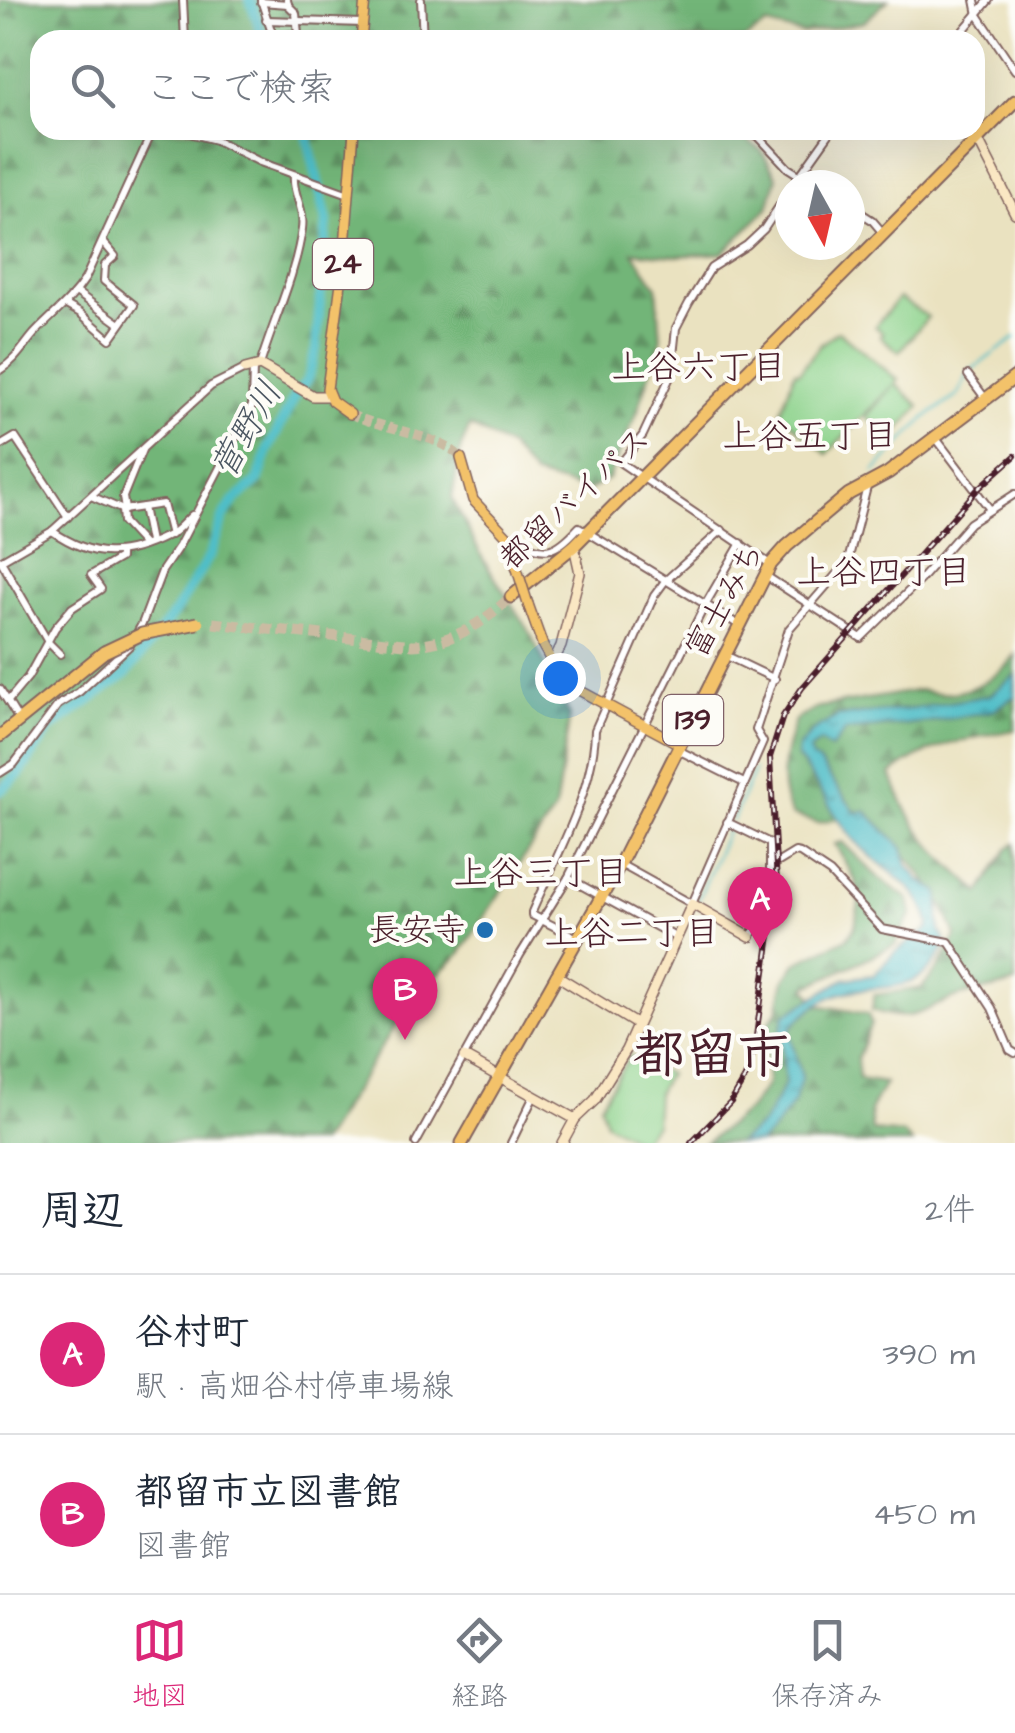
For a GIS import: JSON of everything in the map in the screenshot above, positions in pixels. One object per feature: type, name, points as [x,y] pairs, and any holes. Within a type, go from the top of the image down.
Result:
[{"type":"highway","name":"都留バイパス","points":[[985,126],[1015,101]]},
{"type":"highway","name":"都留バイパス","points":[[511,597],[574,546],[884,233],[969,140]]},
{"type":"highway","name":"富士みち","points":[[462,1143],[620,864],[768,570],[848,494],[867,486],[1015,377]]},
{"type":"highway","points":[[0,736],[104,652],[142,634],[213,623]]},
{"type":"main road","points":[[362,30],[365,0]]},
{"type":"main road","name":"24","points":[[328,396],[353,140]]},
{"type":"main road","points":[[328,396],[350,414]]},
{"type":"main road","points":[[460,458],[473,500],[507,536],[528,604],[552,664],[566,685],[680,747]]},
{"type":"street","points":[[183,0],[184,30]]},
{"type":"street","points":[[422,0],[423,30]]},
{"type":"street","points":[[975,0],[978,15],[1015,70]]},
{"type":"street","points":[[961,30],[989,0]]},
{"type":"street","points":[[270,30],[261,1],[288,2],[296,13],[298,30]]},
{"type":"street","points":[[266,20],[363,23]]},
{"type":"street","points":[[0,370],[14,361],[32,336],[76,292],[149,140]]},
{"type":"street","points":[[216,140],[349,194]]},
{"type":"street","points":[[762,140],[794,170]]},
{"type":"street","points":[[804,170],[825,140]]},
{"type":"street","points":[[977,140],[1015,213]]},
{"type":"street","points":[[0,773],[14,764],[58,705],[79,692],[130,645],[162,571],[252,406],[253,367],[284,303],[299,244],[303,211],[293,183],[298,176]]},
{"type":"street","points":[[775,212],[746,245],[711,268],[676,328],[671,376],[644,436],[621,463],[741,543],[811,606],[861,638],[920,580],[970,522],[1015,494]]},
{"type":"street","points":[[865,216],[884,233]]},
{"type":"street","points":[[66,306],[110,339],[134,306],[104,280],[105,265],[115,256],[103,242]]},
{"type":"street","points":[[76,292],[120,324]]},
{"type":"street","points":[[80,313],[90,302]]},
{"type":"street","points":[[253,367],[312,396],[328,396]]},
{"type":"street","points":[[60,654],[48,642],[0,561],[52,531],[210,386],[253,367]]},
{"type":"street","points":[[968,375],[985,399]]},
{"type":"street","points":[[0,446],[15,437],[68,516]]},
{"type":"street","points":[[935,438],[989,508]]},
{"type":"street","points":[[142,448],[124,498],[123,522],[147,544]]},
{"type":"street","points":[[562,1143],[575,1119],[603,1088],[692,904],[762,742],[756,730],[789,629],[848,561],[867,486]]},
{"type":"street","points":[[91,496],[123,509],[163,504],[171,535]]},
{"type":"street","points":[[143,507],[147,544]]},
{"type":"street","points":[[52,531],[94,552],[120,554],[171,535],[193,515]]},
{"type":"street","points":[[507,536],[530,549],[545,552],[559,546],[579,527],[739,624]]},
{"type":"street","points":[[576,938],[532,912],[588,778],[596,730],[642,618],[665,581],[722,530]]},
{"type":"street","points":[[416,1143],[520,955],[568,878],[741,543]]},
{"type":"street","points":[[552,664],[561,646],[580,573],[574,546]]},
{"type":"street","points":[[8,701],[28,678],[72,608],[101,589],[91,575],[120,558],[120,554]]},
{"type":"street","points":[[724,655],[775,679]]},
{"type":"street","points":[[0,688],[19,720]]},
{"type":"street","points":[[680,747],[744,784]]},
{"type":"street","points":[[620,864],[750,936],[770,905],[770,843],[727,822]]},
{"type":"street","points":[[772,866],[794,852],[800,854],[830,873],[882,929],[946,941],[987,998],[1010,1050],[1015,1053]]},
{"type":"street","points":[[568,878],[676,938]]},
{"type":"street","points":[[556,975],[636,1024]]},
{"type":"street","points":[[464,1057],[575,1119]]},
{"type":"street","points":[[511,1143],[534,1096]]},
{"type":"green space","points":[[0,0],[888,0],[864,22],[823,30],[786,30],[767,25],[759,30],[30,30],[30,140],[746,140],[761,150],[775,174],[768,208],[723,253],[675,256],[633,252],[657,287],[661,340],[637,413],[608,479],[588,491],[534,476],[510,448],[470,426],[461,447],[452,498],[483,559],[530,633],[570,715],[555,810],[459,955],[411,1000],[321,1143],[0,1143]]},
{"type":"green space","points":[[899,298],[928,317],[899,352],[880,336],[883,333],[875,326]]},
{"type":"green space","points":[[838,331],[898,380],[895,384],[920,406],[891,439],[866,417],[894,385],[827,454],[780,413],[795,371],[799,372],[821,344]]},
{"type":"green space","points":[[1015,655],[1015,730],[934,749],[891,774],[926,840],[980,893],[1008,848],[1015,844],[1015,983],[961,996],[910,1016],[872,1010],[874,995],[921,988],[937,970],[956,936],[939,900],[917,868],[874,828],[857,816],[818,823],[792,815],[782,780],[795,720],[819,707],[921,690],[960,691],[997,674]]},
{"type":"green space","points":[[842,842],[879,878],[909,899],[912,913],[895,945],[806,987],[818,1005],[868,1014],[871,1024],[857,1059],[859,1079],[885,1083],[870,1111],[872,1131],[904,1134],[912,1143],[705,1143],[748,1110],[767,1084],[768,1024],[778,1010],[785,979],[796,963],[847,938],[855,926],[859,903],[856,882],[835,844]]},
{"type":"green space","points":[[630,1055],[668,1074],[657,1094],[655,1124],[640,1142],[606,1123],[600,1105]]},
{"type":"water","points":[[1015,675],[1015,696],[993,711],[845,731],[831,749],[820,742],[810,750],[812,758],[855,812],[866,811],[903,848],[907,864],[919,879],[939,892],[940,931],[946,943],[925,974],[913,981],[839,994],[798,1020],[789,1031],[802,1077],[794,1102],[759,1143],[738,1143],[763,1123],[785,1084],[781,1029],[785,1015],[844,979],[874,975],[893,954],[929,928],[921,902],[913,892],[843,826],[797,758],[798,747],[814,730],[838,716],[911,709],[990,695]]},
{"type":"waterway","name":"菅野川","points":[[250,0],[260,30]]},
{"type":"waterway","name":"菅野川","points":[[0,791],[19,774],[50,729],[126,674],[175,612],[210,555],[233,502],[258,481],[268,450],[296,394],[308,379],[316,349],[327,221],[308,140]]},
{"type":"waterway","points":[[874,472],[925,418],[957,396],[970,371],[1015,338]]},
{"type":"waterway","points":[[732,821],[754,770]]},
{"type":"waterway","points":[[697,902],[729,827]]},
{"type":"waterway","points":[[655,997],[671,962]]},
{"type":"waterway","points":[[649,1011],[652,1004]]},
{"type":"tunnel","points":[[350,414],[426,438],[461,458]]},
{"type":"tunnel","points":[[213,623],[413,645],[442,640],[466,630],[511,597]]},
{"type":"railway","points":[[691,1143],[731,1102],[754,1051],[777,884],[770,757],[783,716],[802,688],[977,490],[1015,456]]},
{"type":"place","name":"長安寺","points":[[485,930]]},
{"type":"place","name":"谷村町","points":[[760,949]]},
{"type":"place","name":"都留市立図書館","points":[[405,1040]]},
{"type":"district","name":"上谷六丁目","points":[[699,367]]},
{"type":"district","name":"上谷五丁目","points":[[810,436]]},
{"type":"district","name":"上谷四丁目","points":[[884,572]]},
{"type":"district","name":"上谷三丁目","points":[[541,873]]},
{"type":"district","name":"上谷二丁目","points":[[632,933]]},
{"type":"district","name":"都留市","points":[[711,1056]]}]
